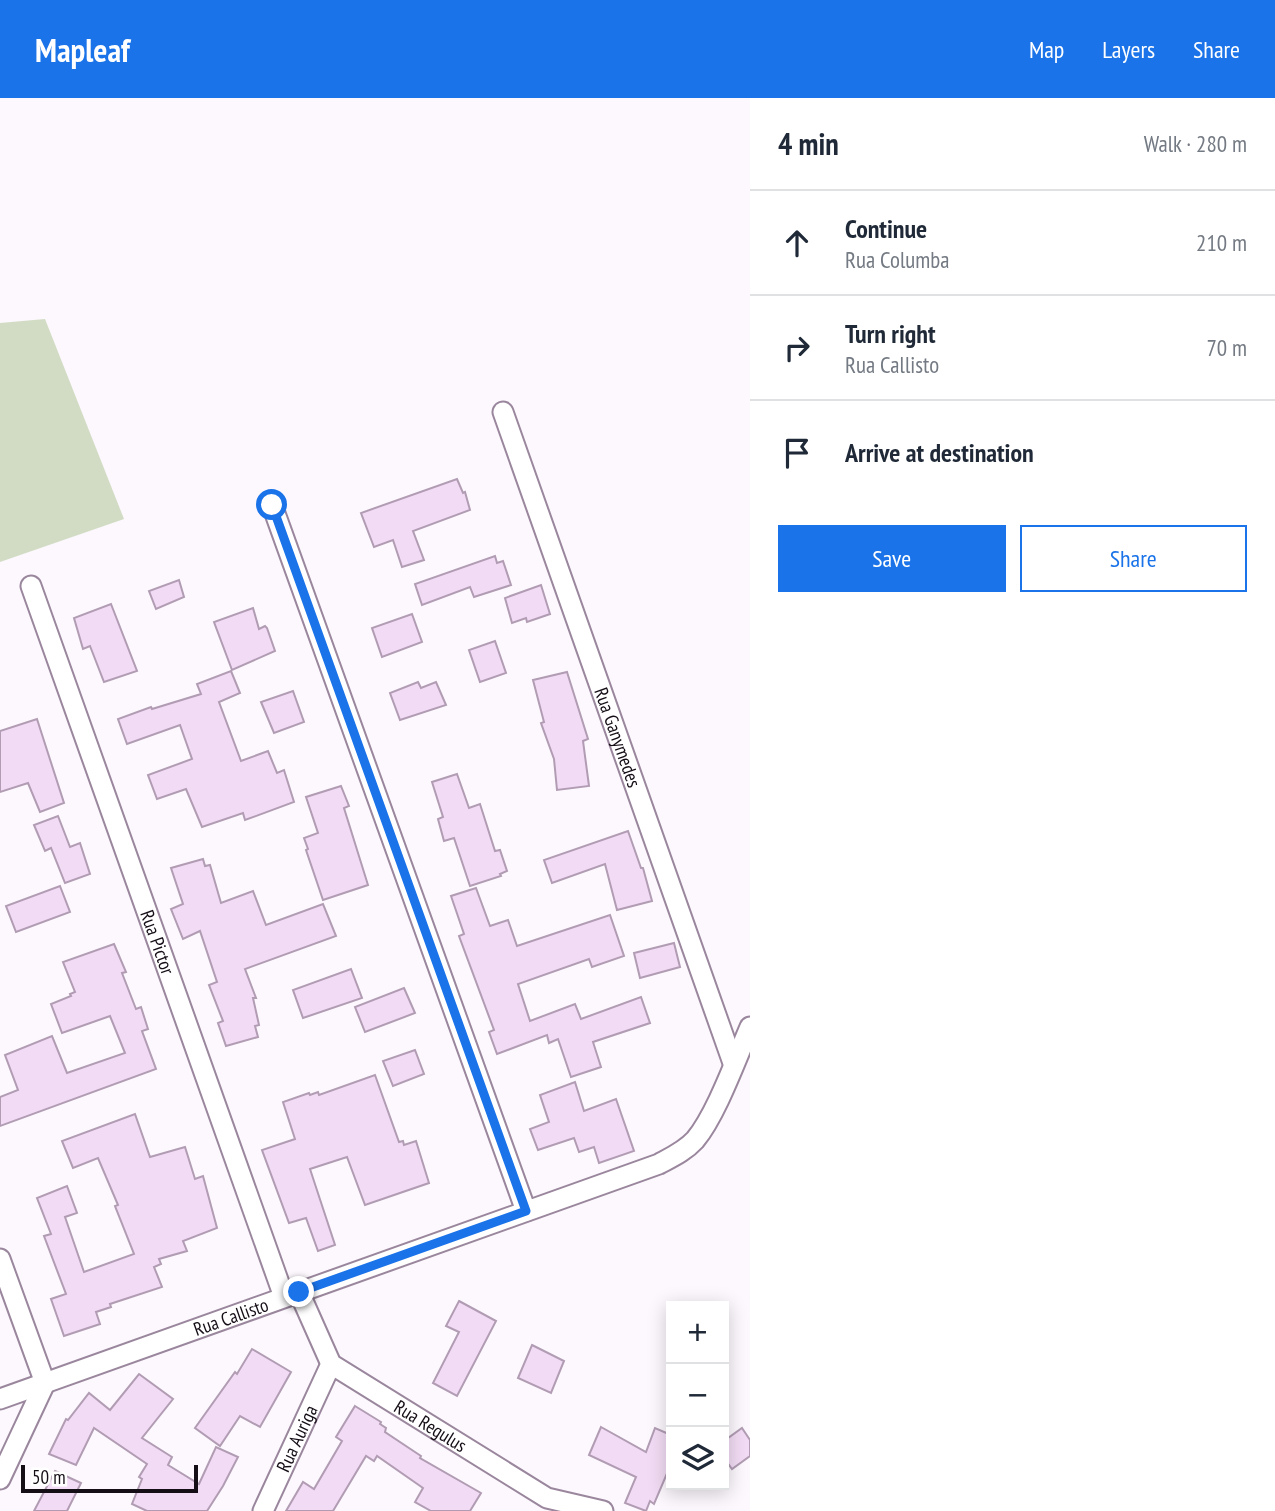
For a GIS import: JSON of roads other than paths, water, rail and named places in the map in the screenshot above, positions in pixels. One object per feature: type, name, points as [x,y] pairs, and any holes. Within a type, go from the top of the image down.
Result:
[{"type":"street","name":"Rua Ganymedes","points":[[503,412],[733,1063]]},
{"type":"street","points":[[272,505],[526,1211]]},
{"type":"street","name":"Rua Pictor","points":[[30,586],[291,1295]]},
{"type":"street","name":"Rua Callisto","points":[[0,1399],[659,1164],[681,1152],[695,1139],[709,1118],[750,1027]]},
{"type":"street","points":[[0,1259],[45,1383],[0,1479]]},
{"type":"street","points":[[291,1295],[331,1364]]},
{"type":"street","name":"Rua Regulus","points":[[331,1364],[544,1504],[603,1511]]},
{"type":"street","name":"Rua Auriga","points":[[262,1511],[331,1364]]}]
